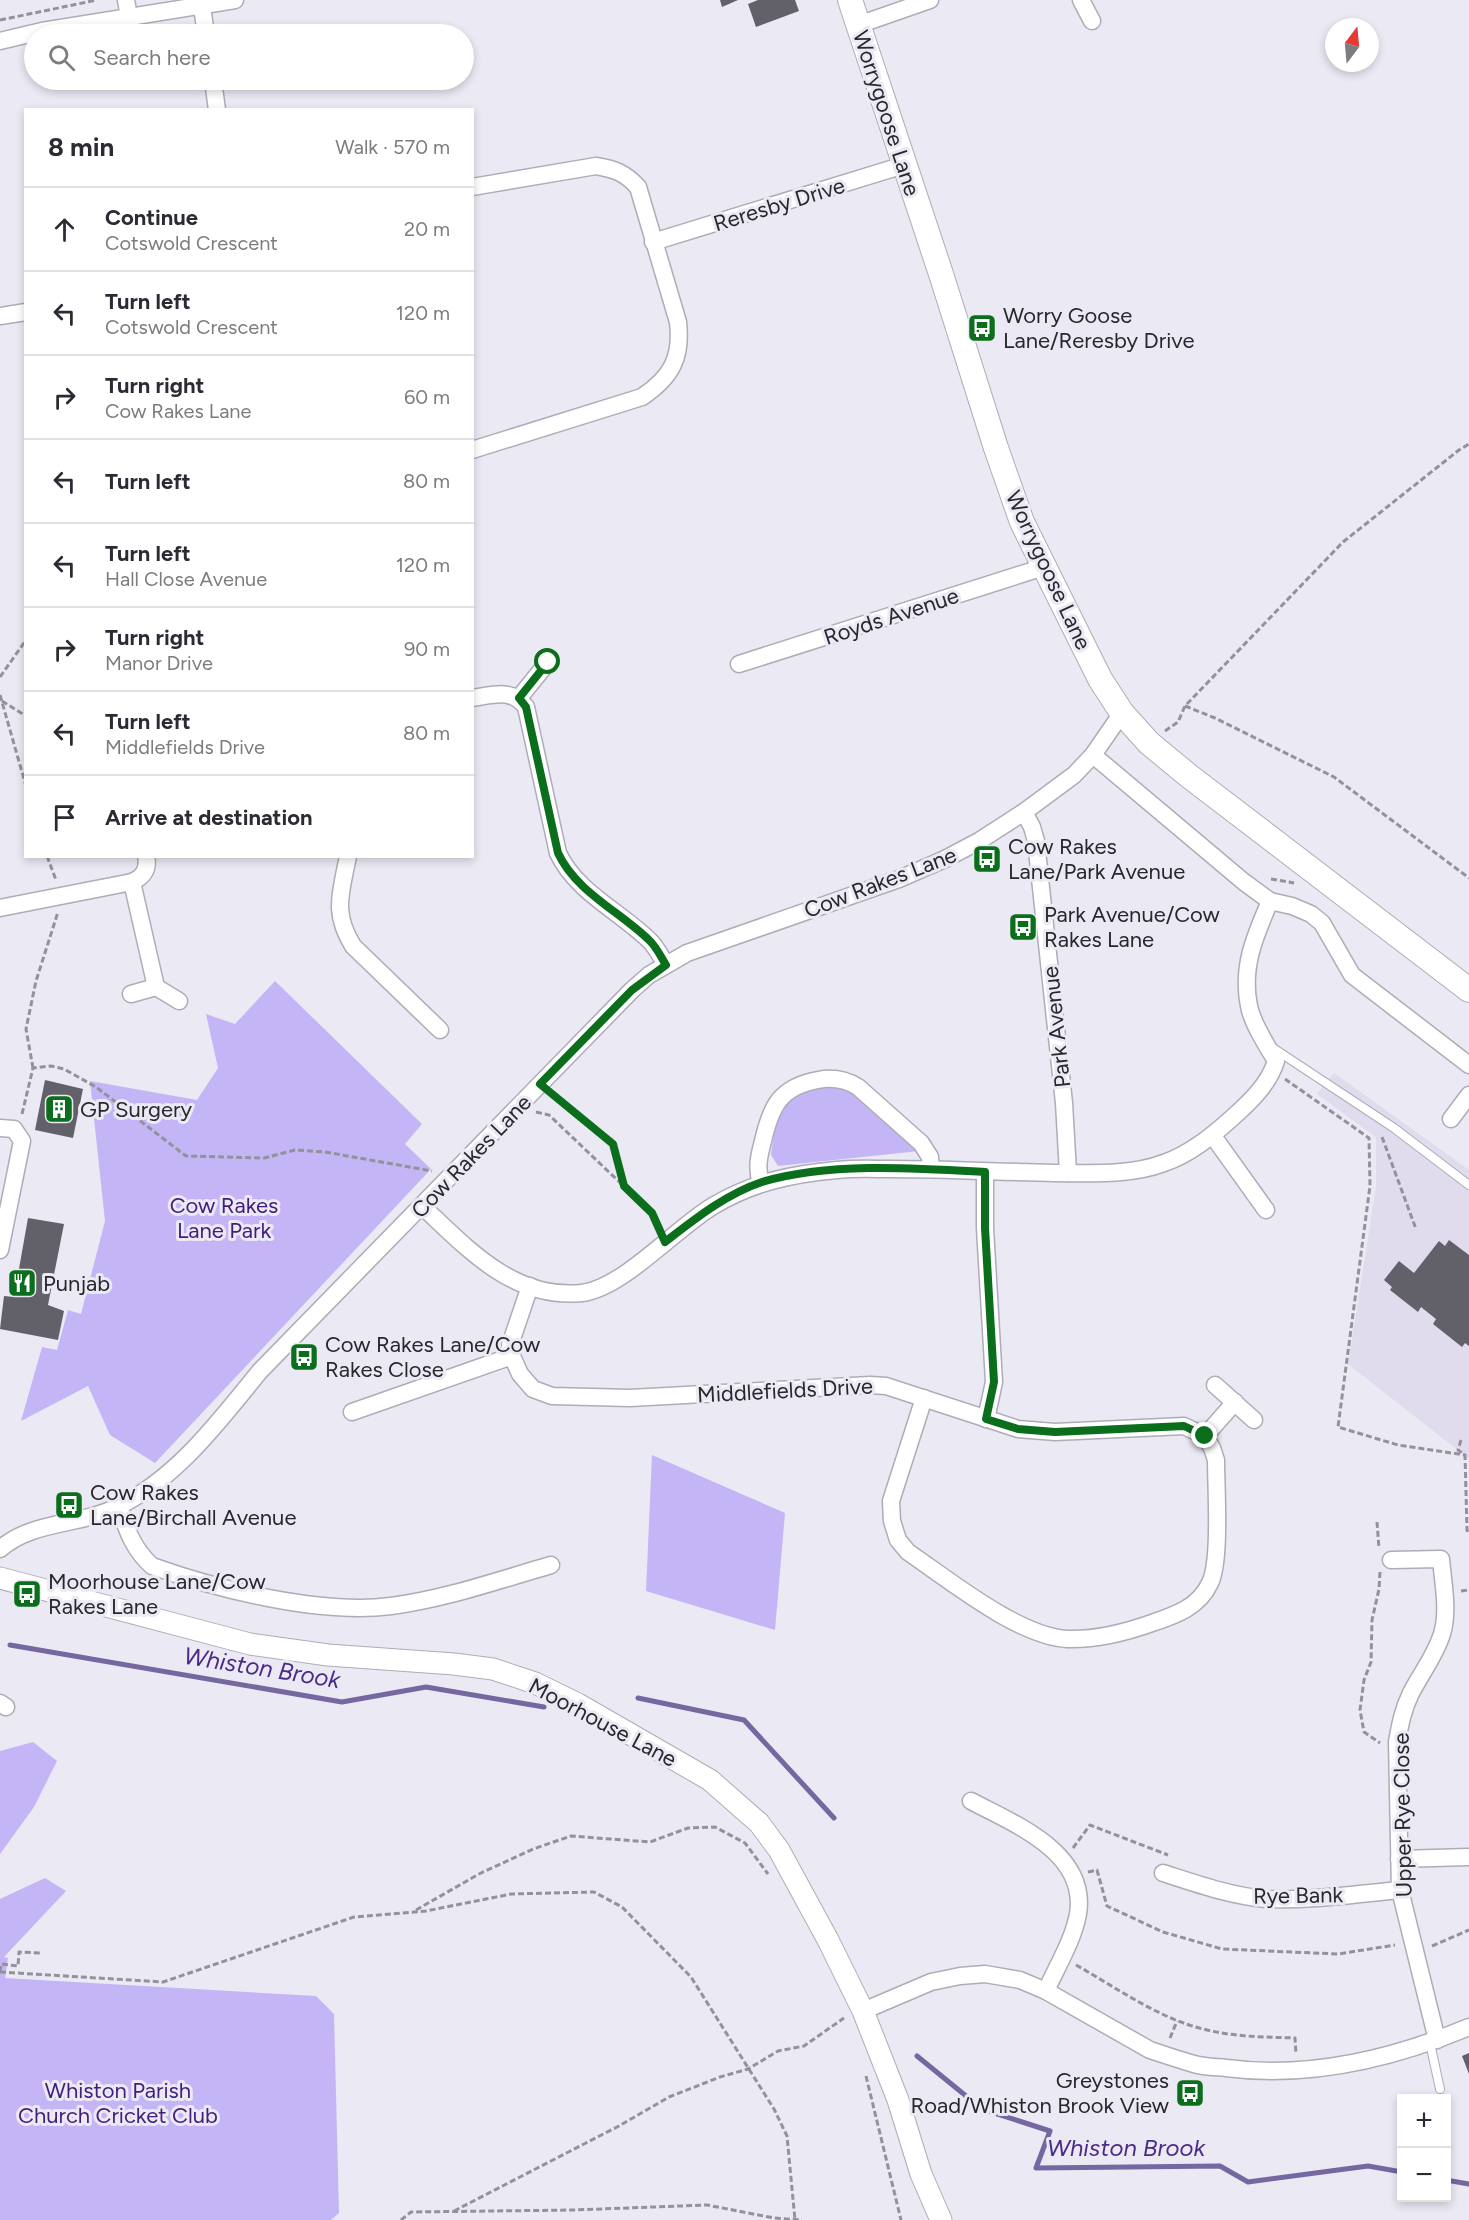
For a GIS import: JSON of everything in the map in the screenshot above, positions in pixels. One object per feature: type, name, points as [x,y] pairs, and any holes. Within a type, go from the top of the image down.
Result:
[{"type":"main road","name":"Worrygoose Lane","points":[[850,0],[996,448],[1023,522],[1100,679],[1122,713],[1149,742],[1233,811],[1469,990]]},
{"type":"street","points":[[126,0],[129,17]]},
{"type":"street","points":[[86,24],[235,0]]},
{"type":"street","points":[[858,25],[930,0]]},
{"type":"street","points":[[1081,0],[1092,21]]},
{"type":"street","points":[[202,7],[205,24]]},
{"type":"street","points":[[0,41],[24,35]]},
{"type":"street","points":[[214,90],[217,108]]},
{"type":"street","name":"Reresby Drive","points":[[653,242],[904,165]]},
{"type":"street","points":[[474,187],[596,166],[615,168],[627,176],[638,188],[678,321],[681,343],[673,367],[659,386],[642,397],[474,449]]},
{"type":"street","points":[[0,316],[24,312]]},
{"type":"street","name":"Royds Avenue","points":[[739,664],[1044,567]]},
{"type":"street","points":[[519,698],[548,662]]},
{"type":"street","points":[[474,699],[509,694],[519,698],[526,707],[558,853],[565,867],[576,879],[650,941],[666,965]]},
{"type":"street","name":"Cow Rakes Lane","points":[[1,1546],[23,1533],[119,1507],[164,1476],[209,1433],[260,1371],[632,990],[687,953],[899,879],[953,854],[1024,813],[1074,774],[1094,755],[1122,713]]},
{"type":"street","points":[[1094,755],[1270,902],[1292,906],[1311,914],[1322,923],[1352,975],[1469,1065]]},
{"type":"street","name":"Park Avenue","points":[[1024,813],[1032,827],[1036,841],[1064,1103],[1068,1173]]},
{"type":"street","points":[[0,908],[132,882],[141,878],[145,870],[146,858]]},
{"type":"street","points":[[348,858],[340,899],[340,917],[344,932],[353,946],[440,1030]]},
{"type":"street","points":[[132,882],[156,987],[179,1001]]},
{"type":"street","points":[[422,1206],[482,1262],[504,1277],[552,1292],[582,1293],[608,1286],[712,1206],[761,1183],[793,1175],[839,1170],[931,1169],[1100,1174],[1135,1171],[1164,1163],[1185,1154],[1213,1136],[1248,1104],[1272,1074],[1276,1062],[1249,1008],[1247,979],[1250,949],[1270,902]]},
{"type":"street","points":[[131,994],[156,987]]},
{"type":"street","points":[[761,1183],[758,1161],[766,1128],[775,1106],[785,1093],[796,1085],[826,1078],[848,1081],[858,1087],[921,1143],[930,1157],[931,1169]]},
{"type":"street","points":[[1451,1119],[1469,1095]]},
{"type":"street","points":[[0,1250],[22,1141],[7,1128]]},
{"type":"street","points":[[1213,1136],[1266,1210]]},
{"type":"street","points":[[985,1172],[985,1228],[994,1382],[986,1419]]},
{"type":"street","points":[[352,1412],[512,1356],[510,1345],[530,1286]]},
{"type":"street","name":"Middlefields Drive","points":[[512,1356],[520,1374],[533,1389],[552,1396],[630,1398],[870,1385],[886,1386],[1018,1429],[1055,1432],[1184,1426],[1205,1436]]},
{"type":"street","points":[[1215,1385],[1254,1420]]},
{"type":"street","points":[[924,1398],[891,1501],[892,1521],[898,1540],[908,1552],[1014,1623],[1040,1633],[1066,1639],[1120,1634],[1177,1615],[1199,1601],[1211,1582],[1216,1561],[1216,1460],[1205,1436],[1234,1402]]},
{"type":"street","points":[[119,1507],[131,1542],[152,1566],[262,1596],[342,1608],[390,1606],[423,1600],[551,1565]]},
{"type":"street","name":"Upper Rye Close","points":[[1385,1565],[1441,1559],[1445,1602],[1443,1632],[1434,1657],[1411,1692],[1401,1718],[1397,1754],[1400,1890],[1433,2042]]},
{"type":"street","name":"Moorhouse Lane","points":[[0,1578],[250,1644],[328,1655],[493,1669],[536,1683],[578,1704],[710,1780],[759,1823],[779,1850],[828,1940],[860,2005],[898,2100],[921,2174],[941,2220]]},
{"type":"street","points":[[971,1801],[1038,1837],[1050,1846],[1072,1877],[1077,1889],[1078,1912],[1073,1931],[1046,1991]]},
{"type":"street","points":[[1399,1860],[1469,1857]]},
{"type":"street","name":"Rye Bank","points":[[1166,1874],[1200,1886],[1265,1899],[1296,1899],[1400,1890]]},
{"type":"street","points":[[860,2005],[931,1982],[960,1976],[985,1974],[1020,1980],[1046,1991],[1150,2050],[1196,2065],[1239,2070],[1320,2069],[1379,2057],[1433,2042],[1469,2027]]},
{"type":"lane","points":[[1265,1042],[1394,1128],[1469,1185]]},
{"type":"lane","points":[[1433,2042],[1440,2089]]},
{"type":"path","points":[[0,20],[97,0]]},
{"type":"path","points":[[1149,742],[1178,722],[1185,706],[1343,543],[1469,444]]},
{"type":"path","points":[[0,676],[24,643]]},
{"type":"path","points":[[0,695],[24,779]]},
{"type":"path","points":[[2,701],[24,715]]},
{"type":"path","points":[[1185,706],[1215,718],[1334,777],[1469,878]]},
{"type":"path","points":[[7,1128],[20,1121],[33,1068],[26,1029],[36,981],[57,921],[62,896],[48,858]]},
{"type":"path","points":[[33,1068],[51,1066],[64,1069],[96,1087],[186,1156],[264,1158],[295,1150],[325,1152],[452,1175]]},
{"type":"path","points":[[1272,1074],[1291,1082],[1369,1138],[1370,1186],[1338,1427],[1398,1445],[1465,1455]]},
{"type":"path","points":[[1291,1082],[1297,1081]]},
{"type":"path","points":[[540,1084],[613,1144],[624,1186]]},
{"type":"path","points":[[517,1109],[549,1115],[652,1213],[665,1242]]},
{"type":"path","points":[[1373,1131],[1382,1138],[1416,1229]]},
{"type":"path","points":[[1461,1440],[1458,1450],[1465,1455],[1469,1534]]},
{"type":"path","points":[[1385,1565],[1372,1620],[1371,1662],[1364,1680],[1360,1710],[1364,1732],[1397,1754]]},
{"type":"path","points":[[1060,1858],[1076,1845],[1090,1825],[1175,1857],[1166,1874]]},
{"type":"path","points":[[414,1911],[478,1874],[533,1849],[571,1836],[650,1842],[688,1828],[715,1827],[745,1843],[773,1880]]},
{"type":"path","points":[[1072,1877],[1097,1870],[1107,1906],[1163,1932],[1222,1949],[1338,1954],[1414,1948],[1469,1930]]},
{"type":"path","points":[[40,1953],[20,1952],[18,1966],[1,1964],[0,1972],[163,1982],[354,1917],[414,1911],[511,1894],[594,1892],[622,1907],[692,1977],[774,2109],[788,2136],[796,2220]]},
{"type":"path","points":[[1061,1957],[1174,2020],[1204,2030],[1248,2036],[1295,2038],[1297,2071]]},
{"type":"path","points":[[454,2211],[617,2127],[669,2097],[720,2076],[748,2069],[778,2051],[804,2046],[860,2005]]},
{"type":"path","points":[[865,2072],[901,2220]]},
{"type":"path","points":[[401,2220],[411,2212],[573,2210],[706,2205],[802,2220]]},
{"type":"shaded area","points":[[1334,1073],[1469,1170],[1469,1459],[1348,1364],[1376,1187],[1376,1137],[1317,1094]]},
{"type":"green space","name":"Cow Rakes Lane Park","points":[[275,981],[422,1124],[405,1144],[431,1169],[155,1463],[110,1435],[88,1386],[21,1421],[42,1347],[57,1350],[68,1310],[81,1314],[105,1221],[90,1081],[197,1100],[218,1068],[206,1014],[235,1024]]},
{"type":"green space","points":[[834,1085],[852,1092],[919,1151],[778,1166],[771,1155],[778,1119],[786,1103],[792,1096],[804,1089]]},
{"type":"green space","points":[[652,1455],[785,1513],[775,1630],[646,1591]]},
{"type":"green space","points":[[33,1742],[57,1761],[34,1807],[0,1854],[0,1751]]},
{"type":"green space","name":"Whiston Parish Church Cricket Club","points":[[45,1878],[66,1891],[4,1957],[8,1958],[5,1978],[316,1996],[334,2014],[339,2213],[331,2220],[0,2220],[0,1899]]},
{"type":"building","points":[[720,0],[738,0],[722,7]]},
{"type":"building","points":[[758,0],[795,0],[799,11],[756,27],[748,4]]},
{"type":"building","name":"GP Surgery","points":[[45,1080],[83,1089],[73,1138],[35,1130]]},
{"type":"building","points":[[28,1218],[64,1224],[48,1305],[64,1311],[58,1340],[0,1329],[4,1296],[14,1297]]},
{"type":"building","points":[[1449,1240],[1469,1255],[1469,1346],[1465,1343],[1462,1347],[1433,1324],[1436,1319],[1421,1307],[1418,1312],[1390,1290],[1392,1287],[1384,1280],[1399,1261],[1414,1273],[1439,1241],[1445,1246]]},
{"type":"building","points":[[1469,2053],[1469,2074],[1462,2056]]},
{"type":"waterway","name":"Whiston Brook","points":[[10,1645],[342,1702],[426,1687],[544,1707]]},
{"type":"waterway","name":"Whiston Brook","points":[[638,1698],[744,1720],[834,1818]]},
{"type":"waterway","name":"Whiston Brook","points":[[917,2056],[982,2109],[1050,2131],[1036,2168],[1220,2166],[1248,2182],[1368,2166],[1397,2171]]},
{"type":"waterway","name":"Whiston Brook","points":[[1451,2181],[1469,2184]]},
{"type":"place","name":"Worry Goose Lane/Reresby Drive","points":[[982,328]]},
{"type":"place","name":"Cow Rakes Lane/Park Avenue","points":[[987,859]]},
{"type":"place","name":"Park Avenue/Cow Rakes Lane","points":[[1023,927]]},
{"type":"place","name":"GP Surgery","points":[[59,1109]]},
{"type":"place","name":"Punjab","points":[[22,1283]]},
{"type":"place","name":"Cow Rakes Lane/Cow Rakes Close","points":[[304,1357]]},
{"type":"place","name":"Cow Rakes Lane/Birchall Avenue","points":[[69,1505]]},
{"type":"place","name":"Moorhouse Lane/Cow Rakes Lane","points":[[27,1594]]},
{"type":"place","name":"Greystones Road/Whiston Brook View","points":[[1190,2093]]},
{"type":"route","points":[[548,662],[519,698],[526,707],[558,853],[565,867],[576,879],[650,941],[666,965],[649,975],[632,990],[540,1084],[613,1144],[624,1186],[652,1213],[665,1242],[712,1206],[761,1183],[793,1175],[839,1170],[931,1169],[985,1172],[985,1228],[994,1382],[986,1419],[1018,1429],[1055,1432],[1184,1426],[1205,1436]]}]
